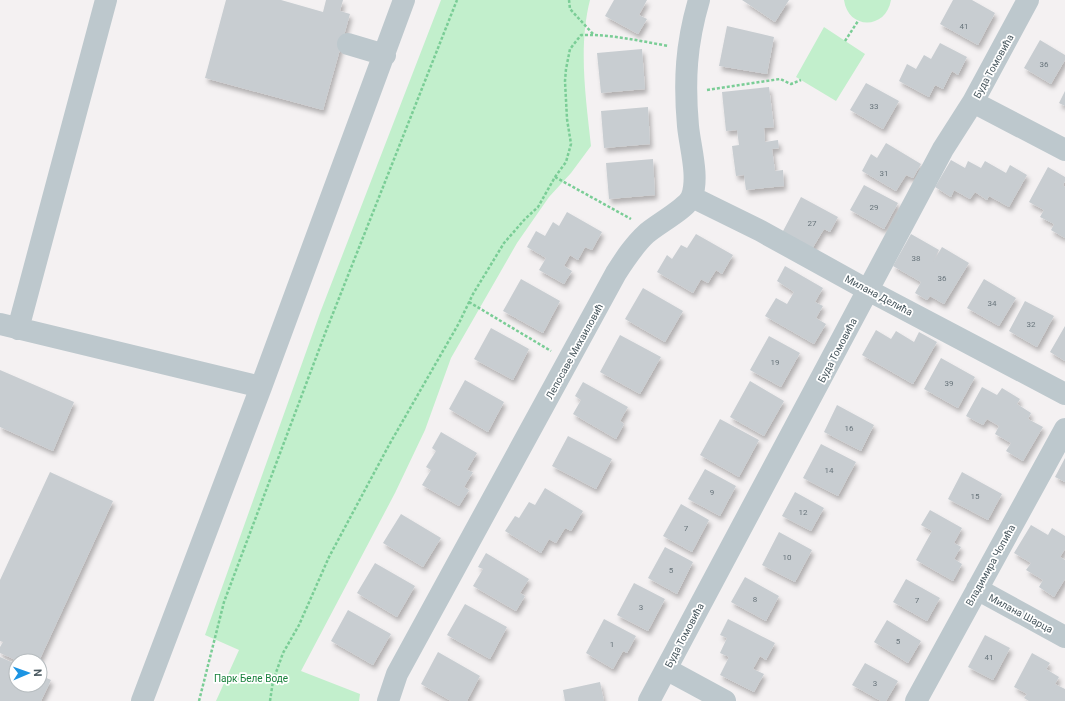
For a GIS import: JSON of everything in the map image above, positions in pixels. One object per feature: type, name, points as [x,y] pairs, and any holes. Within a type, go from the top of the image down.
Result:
[{"type":"street","points":[[106,0],[9,327],[261,387]]},
{"type":"street","points":[[142,701],[261,387],[385,55],[404,0]]},
{"type":"street","points":[[692,197],[694,173],[688,127],[686,68],[689,37],[699,0]]},
{"type":"street","name":"Буда Томовића","points":[[649,701],[869,291],[943,149],[973,102],[1028,0]]},
{"type":"street","points":[[348,44],[385,55]]},
{"type":"street","points":[[973,102],[1065,150]]},
{"type":"street","name":"Милана Делића","points":[[692,197],[761,232],[869,291],[1065,394]]},
{"type":"street","name":"Лепосаве Михаиловић","points":[[388,701],[397,674],[616,273],[631,249],[648,232],[684,207],[692,197]]},
{"type":"street","name":"Владимира Чопића","points":[[916,701],[1065,430]]},
{"type":"street","name":"Милана Шарца","points":[[977,589],[1065,637]]},
{"type":"street","points":[[666,669],[725,701]]},
{"type":"path","points":[[199,701],[224,602],[326,331],[457,0]]},
{"type":"path","points":[[569,0],[570,9],[595,35]]},
{"type":"path","points":[[845,41],[858,21]]},
{"type":"path","points":[[270,701],[273,681],[283,653],[299,625],[329,557],[389,445],[459,323],[469,302],[504,243],[525,219],[538,207],[555,177],[566,162],[571,144],[567,119],[565,81],[570,49],[581,35],[609,35],[670,46]]},
{"type":"path","points":[[686,91],[717,89],[780,79],[791,84],[801,80]]},
{"type":"path","points":[[555,177],[636,222]]},
{"type":"path","points":[[469,302],[539,344],[569,360]]},
{"type":"green space","name":"Парк Беле Воде","points":[[441,0],[590,0],[584,36],[584,73],[591,146],[571,173],[549,197],[517,243],[451,358],[425,430],[395,493],[301,671],[360,694],[359,701],[216,701],[239,650],[205,635],[320,313]]},
{"type":"green space","points":[[844,0],[891,0],[888,10],[882,17],[875,21],[867,22],[859,21],[852,17],[847,10]]},
{"type":"green space","points":[[824,27],[865,54],[836,101],[796,77]]},
{"type":"building","points":[[226,0],[281,0],[323,12],[326,0],[343,0],[340,11],[350,14],[323,110],[205,78]]},
{"type":"building","points":[[614,0],[647,0],[639,15],[647,19],[638,34],[605,16]]},
{"type":"building","points":[[742,0],[789,0],[775,22]]},
{"type":"building","points":[[953,0],[972,0],[995,13],[978,45],[940,24]]},
{"type":"building","points":[[727,26],[774,37],[767,74],[719,66]]},
{"type":"building","points":[[1040,40],[1065,55],[1065,60],[1051,84],[1024,68]]},
{"type":"building","points":[[940,43],[967,57],[958,75],[952,71],[943,89],[935,85],[929,97],[899,81],[907,64],[916,69],[924,55],[931,59]]},
{"type":"building","points":[[642,49],[645,89],[601,93],[597,53]]},
{"type":"building","points":[[866,83],[899,101],[883,129],[850,110]]},
{"type":"building","points":[[769,87],[774,127],[764,128],[765,142],[778,140],[779,148],[772,149],[775,171],[783,170],[784,186],[746,190],[744,175],[736,176],[732,146],[739,145],[737,130],[726,131],[722,92]]},
{"type":"building","points":[[1065,91],[1065,106],[1059,103]]},
{"type":"building","points":[[648,107],[650,144],[604,148],[601,111]]},
{"type":"building","points":[[886,143],[921,164],[913,178],[906,175],[896,191],[862,171],[871,154],[877,158]]},
{"type":"building","points":[[653,159],[655,195],[609,199],[606,163]]},
{"type":"building","points":[[951,160],[965,168],[968,161],[981,168],[985,161],[1006,173],[1010,165],[1027,175],[1009,207],[989,196],[987,200],[975,192],[970,199],[954,190],[951,197],[935,187]]},
{"type":"building","points":[[1048,167],[1065,177],[1063,185],[1065,187],[1065,238],[1051,230],[1054,224],[1040,217],[1044,210],[1029,202]]},
{"type":"building","points":[[864,185],[898,203],[884,229],[850,210]]},
{"type":"building","points":[[801,197],[838,217],[830,232],[824,229],[812,249],[782,233]]},
{"type":"building","points":[[567,212],[602,232],[592,250],[585,247],[578,260],[570,255],[564,266],[572,271],[564,284],[539,270],[546,258],[527,247],[536,231],[545,236],[553,222],[559,226]]},
{"type":"building","points":[[696,234],[733,255],[722,274],[716,270],[708,283],[701,279],[693,293],[657,272],[667,255],[672,259],[681,245],[687,248]]},
{"type":"building","points":[[911,234],[939,250],[933,262],[942,247],[969,263],[944,304],[930,296],[927,300],[915,293],[921,282],[893,266]]},
{"type":"building","points":[[785,266],[823,288],[815,302],[823,306],[816,318],[826,324],[814,344],[765,316],[776,298],[787,304],[794,292],[777,281]]},
{"type":"building","points":[[521,279],[560,301],[543,333],[503,311]]},
{"type":"building","points":[[984,279],[1016,298],[999,326],[967,308]]},
{"type":"building","points":[[643,288],[683,311],[665,342],[625,319]]},
{"type":"building","points":[[1025,301],[1054,316],[1037,347],[1009,331]]},
{"type":"building","points":[[1065,326],[1065,361],[1050,352]]},
{"type":"building","points":[[491,328],[529,349],[513,380],[474,359]]},
{"type":"building","points":[[876,330],[891,339],[896,331],[914,342],[919,332],[937,342],[913,384],[862,355]]},
{"type":"building","points":[[620,335],[661,357],[640,394],[600,372]]},
{"type":"building","points":[[769,336],[800,353],[781,387],[750,370]]},
{"type":"building","points":[[941,358],[975,377],[958,408],[924,389]]},
{"type":"building","points":[[0,370],[74,402],[53,451],[0,427]]},
{"type":"building","points":[[465,380],[504,402],[488,432],[449,409]]},
{"type":"building","points":[[750,381],[784,401],[764,436],[730,417]]},
{"type":"building","points":[[583,382],[628,407],[620,421],[624,424],[616,439],[573,414],[581,400],[575,396]]},
{"type":"building","points":[[982,387],[997,395],[1002,388],[1020,399],[1017,404],[1031,413],[1028,419],[1043,427],[1023,461],[1006,451],[1011,443],[995,434],[999,426],[987,419],[983,425],[966,416]]},
{"type":"building","points":[[837,405],[874,425],[861,451],[824,432]]},
{"type":"building","points":[[720,419],[759,440],[739,477],[700,455]]},
{"type":"building","points":[[441,432],[477,453],[467,470],[473,472],[464,487],[469,490],[459,506],[422,485],[431,470],[426,467],[436,451],[432,448]]},
{"type":"building","points":[[568,436],[612,459],[596,489],[552,466]]},
{"type":"building","points":[[821,444],[856,462],[838,496],[803,478]]},
{"type":"building","points":[[1065,458],[1065,482],[1055,477]]},
{"type":"building","points":[[705,469],[736,486],[720,516],[688,499]]},
{"type":"building","points":[[50,472],[113,501],[43,653],[8,653],[8,657],[0,653],[0,647],[3,642],[0,641],[0,580]]},
{"type":"building","points":[[962,472],[1002,494],[988,520],[948,499]]},
{"type":"building","points":[[545,488],[583,511],[571,531],[565,528],[556,543],[549,539],[541,553],[505,531],[515,516],[519,518],[529,502],[535,505]]},
{"type":"building","points":[[795,492],[824,508],[811,531],[782,516]]},
{"type":"building","points":[[681,504],[709,520],[692,552],[663,536]]},
{"type":"building","points":[[930,510],[962,528],[954,543],[961,547],[954,559],[962,564],[953,581],[916,560],[932,531],[921,525]]},
{"type":"building","points":[[401,514],[441,538],[423,567],[383,543]]},
{"type":"building","points":[[1031,525],[1048,535],[1052,528],[1065,536],[1065,549],[1060,557],[1065,560],[1065,579],[1054,597],[1039,587],[1043,580],[1026,570],[1031,563],[1014,553]]},
{"type":"building","points":[[779,532],[812,550],[795,582],[762,565]]},
{"type":"building","points":[[665,547],[693,562],[677,594],[648,578]]},
{"type":"building","points":[[486,553],[529,579],[520,593],[525,596],[516,611],[473,586],[483,569],[478,567]]},
{"type":"building","points":[[375,563],[415,586],[397,617],[357,593]]},
{"type":"building","points":[[745,577],[779,596],[766,621],[731,602]]},
{"type":"building","points":[[906,579],[940,598],[927,621],[893,602]]},
{"type":"building","points":[[634,583],[665,599],[648,631],[617,615]]},
{"type":"building","points":[[465,604],[507,627],[490,659],[447,635]]},
{"type":"building","points":[[348,610],[391,634],[373,665],[331,641]]},
{"type":"building","points":[[604,619],[636,636],[627,653],[623,651],[613,669],[586,653]]},
{"type":"building","points":[[728,619],[775,643],[766,660],[760,656],[753,669],[764,674],[754,692],[720,675],[729,657],[720,653],[727,638],[720,635]]},
{"type":"building","points":[[887,620],[921,641],[908,663],[874,642]]},
{"type":"building","points":[[985,635],[1010,648],[993,680],[968,667]]},
{"type":"building","points":[[438,652],[480,676],[467,701],[451,701],[421,684]]},
{"type":"building","points":[[1032,653],[1050,663],[1046,669],[1059,677],[1055,684],[1065,689],[1065,701],[1029,701],[1024,698],[1027,694],[1014,687]]},
{"type":"building","points":[[0,657],[8,660],[8,693],[45,693],[41,701],[0,701]]},
{"type":"building","points":[[865,663],[898,681],[886,701],[881,701],[852,685]]},
{"type":"building","points":[[48,679],[51,680],[48,686]]},
{"type":"building","points":[[600,682],[604,701],[565,701],[563,690]]}]
